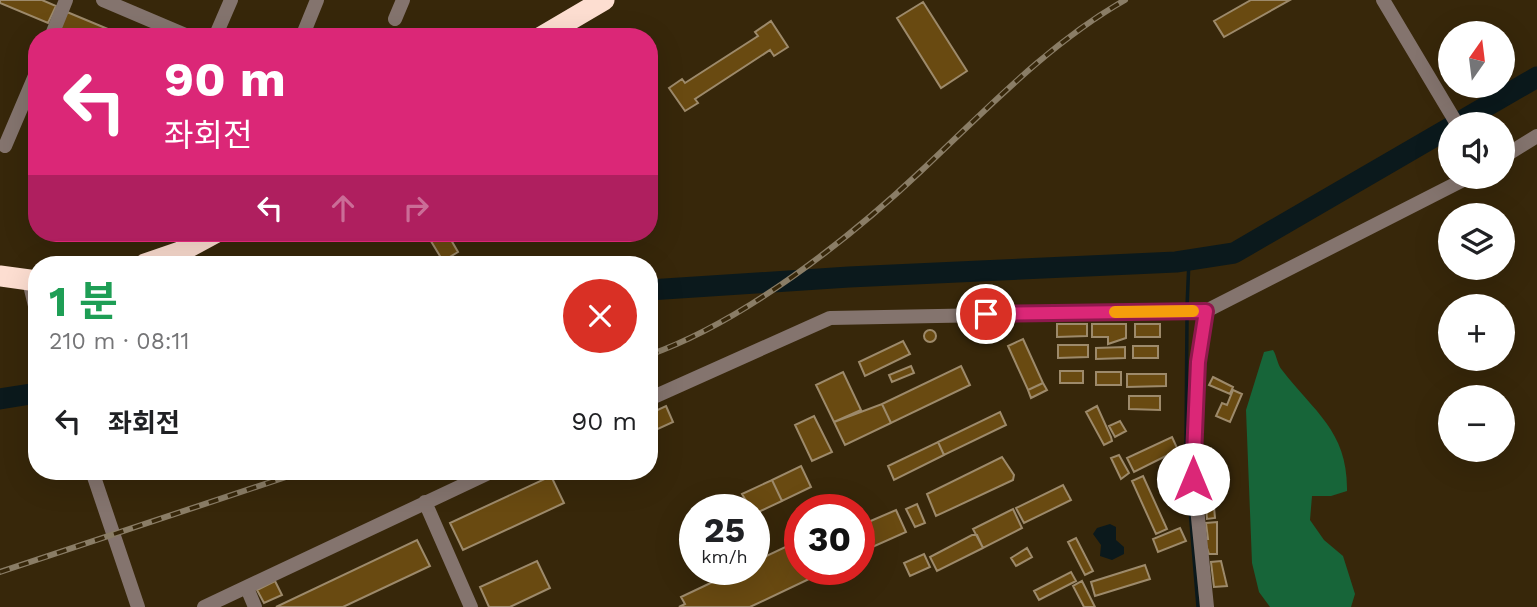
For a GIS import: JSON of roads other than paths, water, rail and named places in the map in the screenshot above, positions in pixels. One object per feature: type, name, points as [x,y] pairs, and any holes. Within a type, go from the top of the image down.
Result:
[{"type":"highway","points":[[553,28],[587,3]]},
{"type":"highway","points":[[168,256],[198,242]]},
{"type":"highway","points":[[0,276],[28,280]]},
{"type":"street","points":[[55,28],[66,0]]},
{"type":"street","points":[[103,0],[169,28]]},
{"type":"street","points":[[219,28],[231,0]]},
{"type":"street","points":[[306,28],[317,0]]},
{"type":"street","points":[[395,19],[403,0]]},
{"type":"street","points":[[1383,0],[1450,112]]},
{"type":"street","points":[[5,146],[28,92]]},
{"type":"street","points":[[1515,150],[1537,136]]},
{"type":"street","points":[[658,395],[830,318],[1206,311],[1445,189]]},
{"type":"street","points":[[1206,311],[1198,362],[1192,458],[1207,607]]},
{"type":"street","points":[[95,480],[138,607]]},
{"type":"street","points":[[204,607],[473,480]]},
{"type":"street","points":[[425,502],[471,607]]},
{"type":"street","points":[[247,588],[255,607]]},
{"type":"waterway","points":[[1477,112],[1537,77]]},
{"type":"waterway","points":[[658,289],[849,277],[1176,262],[1234,253],[1438,135]]},
{"type":"waterway","points":[[1187,307],[1189,260]]},
{"type":"waterway","points":[[1186,448],[1187,319]]},
{"type":"waterway","points":[[0,399],[28,394]]},
{"type":"waterway","points":[[1187,473],[1198,607]]},
{"type":"railway","points":[[658,351],[721,322],[828,250],[892,197],[1044,57],[1097,17],[1125,0]]},
{"type":"railway","points":[[0,572],[277,480]]}]
